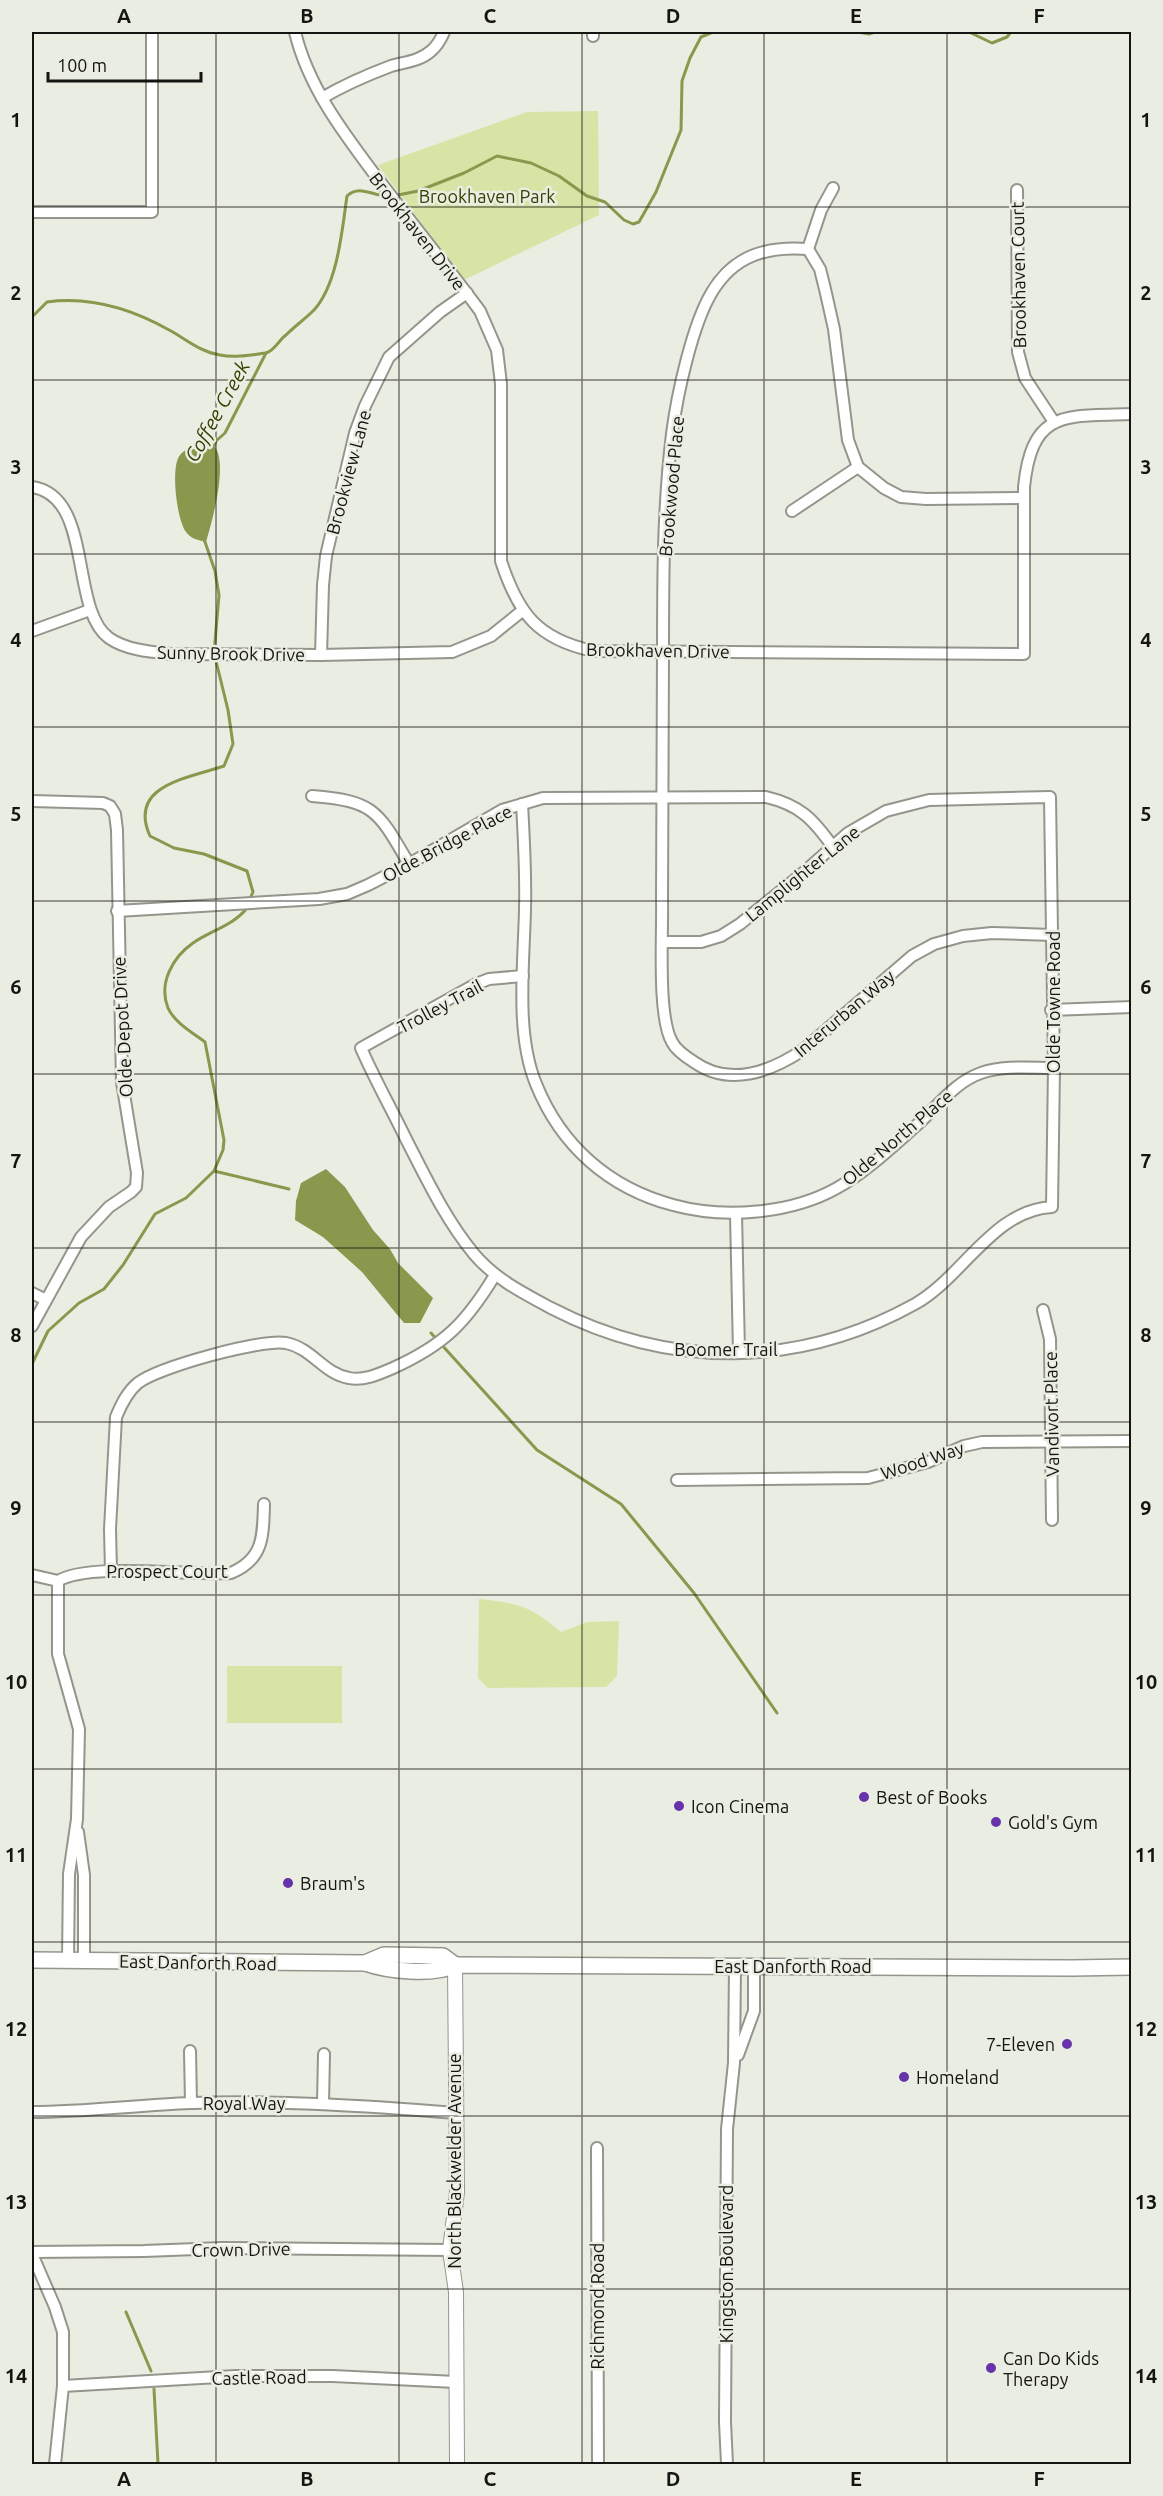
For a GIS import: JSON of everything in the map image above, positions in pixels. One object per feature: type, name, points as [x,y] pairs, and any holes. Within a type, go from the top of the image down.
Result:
[{"type":"main road","name":"East Danforth Road","points":[[32,1960],[365,1963],[384,1955],[443,1956],[455,1965],[1131,1967]]},
{"type":"street","points":[[32,212],[152,213],[152,32]]},
{"type":"street","name":"Brookhaven Drive","points":[[295,32],[299,50],[333,118],[480,311],[497,350],[501,384],[501,561],[508,583],[522,611],[547,634],[567,646],[593,651],[1024,654],[1026,464],[1032,443],[1043,429],[1054,422]]},
{"type":"street","points":[[322,98],[362,77],[416,60],[431,52],[444,32]]},
{"type":"street","points":[[833,188],[821,210],[808,249],[820,269],[825,288],[842,384],[848,440],[858,467],[884,488],[902,497],[926,499],[1024,498]]},
{"type":"street","name":"Brookhaven Court","points":[[1017,190],[1018,352],[1025,378],[1054,422]]},
{"type":"street","name":"Brookwood Place","points":[[661,797],[664,519],[672,432],[697,323],[712,291],[741,260],[769,249],[808,249]]},
{"type":"street","name":"Brookview Lane","points":[[321,655],[326,556],[355,433],[389,357],[466,293]]},
{"type":"street","points":[[1054,422],[1071,417],[1131,414]]},
{"type":"street","points":[[792,511],[858,467]]},
{"type":"street","name":"Sunny Brook Drive","points":[[32,487],[51,496],[66,512],[77,543],[90,610],[99,627],[109,638],[151,652],[321,655],[452,652],[492,636],[522,611]]},
{"type":"street","points":[[32,632],[90,610]]},
{"type":"street","points":[[312,796],[344,798],[369,808],[395,841],[409,864]]},
{"type":"street","name":"Interurban Way","points":[[661,797],[664,1013],[672,1043],[701,1067],[720,1074],[740,1076],[785,1062],[803,1050],[912,956],[934,944],[963,936],[992,933],[1052,934]]},
{"type":"street","name":"Olde Bridge Place","points":[[117,911],[319,899],[346,894],[409,864],[502,810],[543,798],[766,797],[786,802],[817,824],[832,847]]},
{"type":"street","name":"Lamplighter Lane","points":[[663,942],[701,942],[721,936],[740,924],[848,833],[886,812],[929,800],[961,797],[1050,797]]},
{"type":"street","name":"Olde Towne Road","points":[[1050,797],[1051,1010],[1054,1068],[1052,1207]]},
{"type":"street","name":"Olde Depot Drive","points":[[32,801],[85,801],[110,806],[115,814],[122,1082],[137,1173],[136,1186],[131,1192],[109,1207],[81,1237],[32,1326]]},
{"type":"street","name":"Olde North Place","points":[[522,804],[525,1030],[536,1083],[571,1143],[609,1178],[629,1190],[688,1209],[736,1214],[810,1200],[836,1189],[858,1175],[910,1131],[957,1086],[981,1073],[1017,1068],[1054,1068]]},
{"type":"street","name":"Trolley Trail","points":[[361,1048],[476,984],[523,976]]},
{"type":"street","points":[[1051,1010],[1131,1007]]},
{"type":"street","name":"Boomer Trail","points":[[361,1048],[451,1224],[475,1255],[495,1275],[519,1291],[571,1318],[610,1335],[652,1346],[679,1351],[771,1352],[801,1347],[883,1320],[917,1302],[936,1288],[1009,1222],[1036,1208],[1052,1207]]},
{"type":"street","points":[[736,1214],[739,1352]]},
{"type":"street","points":[[111,1571],[110,1529],[116,1417],[123,1401],[136,1384],[175,1366],[224,1353],[274,1344],[286,1344],[300,1348],[312,1354],[338,1375],[364,1378],[414,1358],[434,1346],[476,1307],[495,1275]]},
{"type":"street","points":[[32,1293],[46,1300]]},
{"type":"street","name":"Vandivort Place","points":[[1043,1310],[1050,1339],[1052,1520]]},
{"type":"street","name":"Wood Way","points":[[677,1480],[868,1478],[928,1462],[964,1446],[982,1442],[1131,1441]]},
{"type":"street","name":"Prospect Court","points":[[58,1581],[68,1574],[111,1571],[209,1575],[231,1573],[242,1569],[254,1559],[261,1544],[264,1504]]},
{"type":"street","points":[[32,1575],[58,1581],[58,1654],[79,1728],[77,1820],[69,1874],[68,1960]]},
{"type":"street","points":[[77,1820],[84,1875],[84,1960]]},
{"type":"street","name":"North Blackwelder Avenue","points":[[455,1965],[457,2192],[450,2250],[456,2292],[457,2464]]},
{"type":"street","name":"Kingston Boulevard","points":[[727,2464],[725,2422],[727,2129],[735,2063],[735,1966]]},
{"type":"street","name":"Kingston Boulevard","points":[[735,2063],[754,2011],[754,1966]]},
{"type":"street","points":[[190,2051],[191,2103]]},
{"type":"street","points":[[323,2103],[324,2054]]},
{"type":"street","name":"Royal Way","points":[[32,2112],[76,2112],[191,2103],[323,2103],[456,2113]]},
{"type":"street","name":"Richmond Road","points":[[597,2148],[597,2464]]},
{"type":"street","name":"Crown Drive","points":[[32,2253],[144,2252],[222,2248],[450,2250]]},
{"type":"street","points":[[32,2253],[63,2332],[63,2386],[55,2464]]},
{"type":"street","name":"Castle Road","points":[[63,2386],[236,2376],[333,2376],[456,2382]]},
{"type":"green space","name":"Brookhaven Park","points":[[598,111],[599,215],[464,280],[378,165],[527,112]]},
{"type":"green space","points":[[479,1599],[523,1607],[541,1616],[561,1632],[587,1622],[619,1621],[617,1676],[606,1687],[488,1688],[478,1678]]},
{"type":"green space","points":[[227,1666],[342,1666],[342,1723],[227,1723]]},
{"type":"shaded area","points":[[214,446],[218,454],[220,478],[206,542],[190,536],[183,526],[176,494],[175,471],[177,461],[183,452],[196,447]]},
{"type":"shaded area","points":[[326,1169],[345,1187],[398,1263],[433,1298],[420,1323],[404,1323],[362,1272],[323,1237],[295,1220],[296,1201],[301,1183]]},
{"type":"waterway","name":"Coffee Creek","points":[[393,196],[418,191],[464,173],[497,156],[531,163],[559,176],[587,196],[605,202],[624,220],[633,224],[639,222],[656,192],[681,130],[682,81],[690,58],[701,37],[713,32]]},
{"type":"waterway","name":"Coffee Creek","points":[[858,32],[869,34],[875,32]]},
{"type":"waterway","name":"Coffee Creek","points":[[969,32],[992,43],[1007,37],[1011,32]]},
{"type":"waterway","name":"Coffee Creek","points":[[213,449],[216,441],[225,433],[266,353],[314,310],[329,286],[338,256],[347,196],[356,191],[387,196]]},
{"type":"waterway","points":[[32,317],[47,302],[95,303],[127,311],[157,323],[213,353],[226,356],[266,353]]},
{"type":"waterway","name":"Coffee Creek","points":[[204,539],[215,571],[219,595],[214,653],[228,710],[233,744],[224,766],[179,780],[165,786],[154,795],[147,805],[145,819],[150,836],[174,848],[204,854],[247,871],[253,892],[249,901]]},
{"type":"waterway","name":"Coffee Creek","points":[[32,1364],[48,1331],[79,1303],[104,1289],[123,1265],[155,1214],[186,1198],[214,1171],[223,1150],[224,1140],[205,1042],[184,1027],[171,1013],[165,999],[166,980],[174,963],[186,949],[235,919],[247,908]]},
{"type":"waterway","points":[[214,1171],[289,1189]]},
{"type":"waterway","points":[[431,1333],[537,1450],[621,1504],[694,1593],[777,1713]]},
{"type":"waterway","name":"Coffee Creek","points":[[126,2312],[151,2371]]},
{"type":"waterway","name":"Coffee Creek","points":[[154,2389],[158,2464]]},
{"type":"place","name":"Best of Books","points":[[864,1797]]},
{"type":"place","name":"Icon Cinema","points":[[679,1806]]},
{"type":"place","name":"Gold's Gym","points":[[996,1822]]},
{"type":"place","name":"Braum's","points":[[288,1883]]},
{"type":"place","name":"7-Eleven","points":[[1067,2044]]},
{"type":"place","name":"Homeland","points":[[904,2077]]},
{"type":"place","name":"Can Do Kids Therapy","points":[[991,2368]]}]
